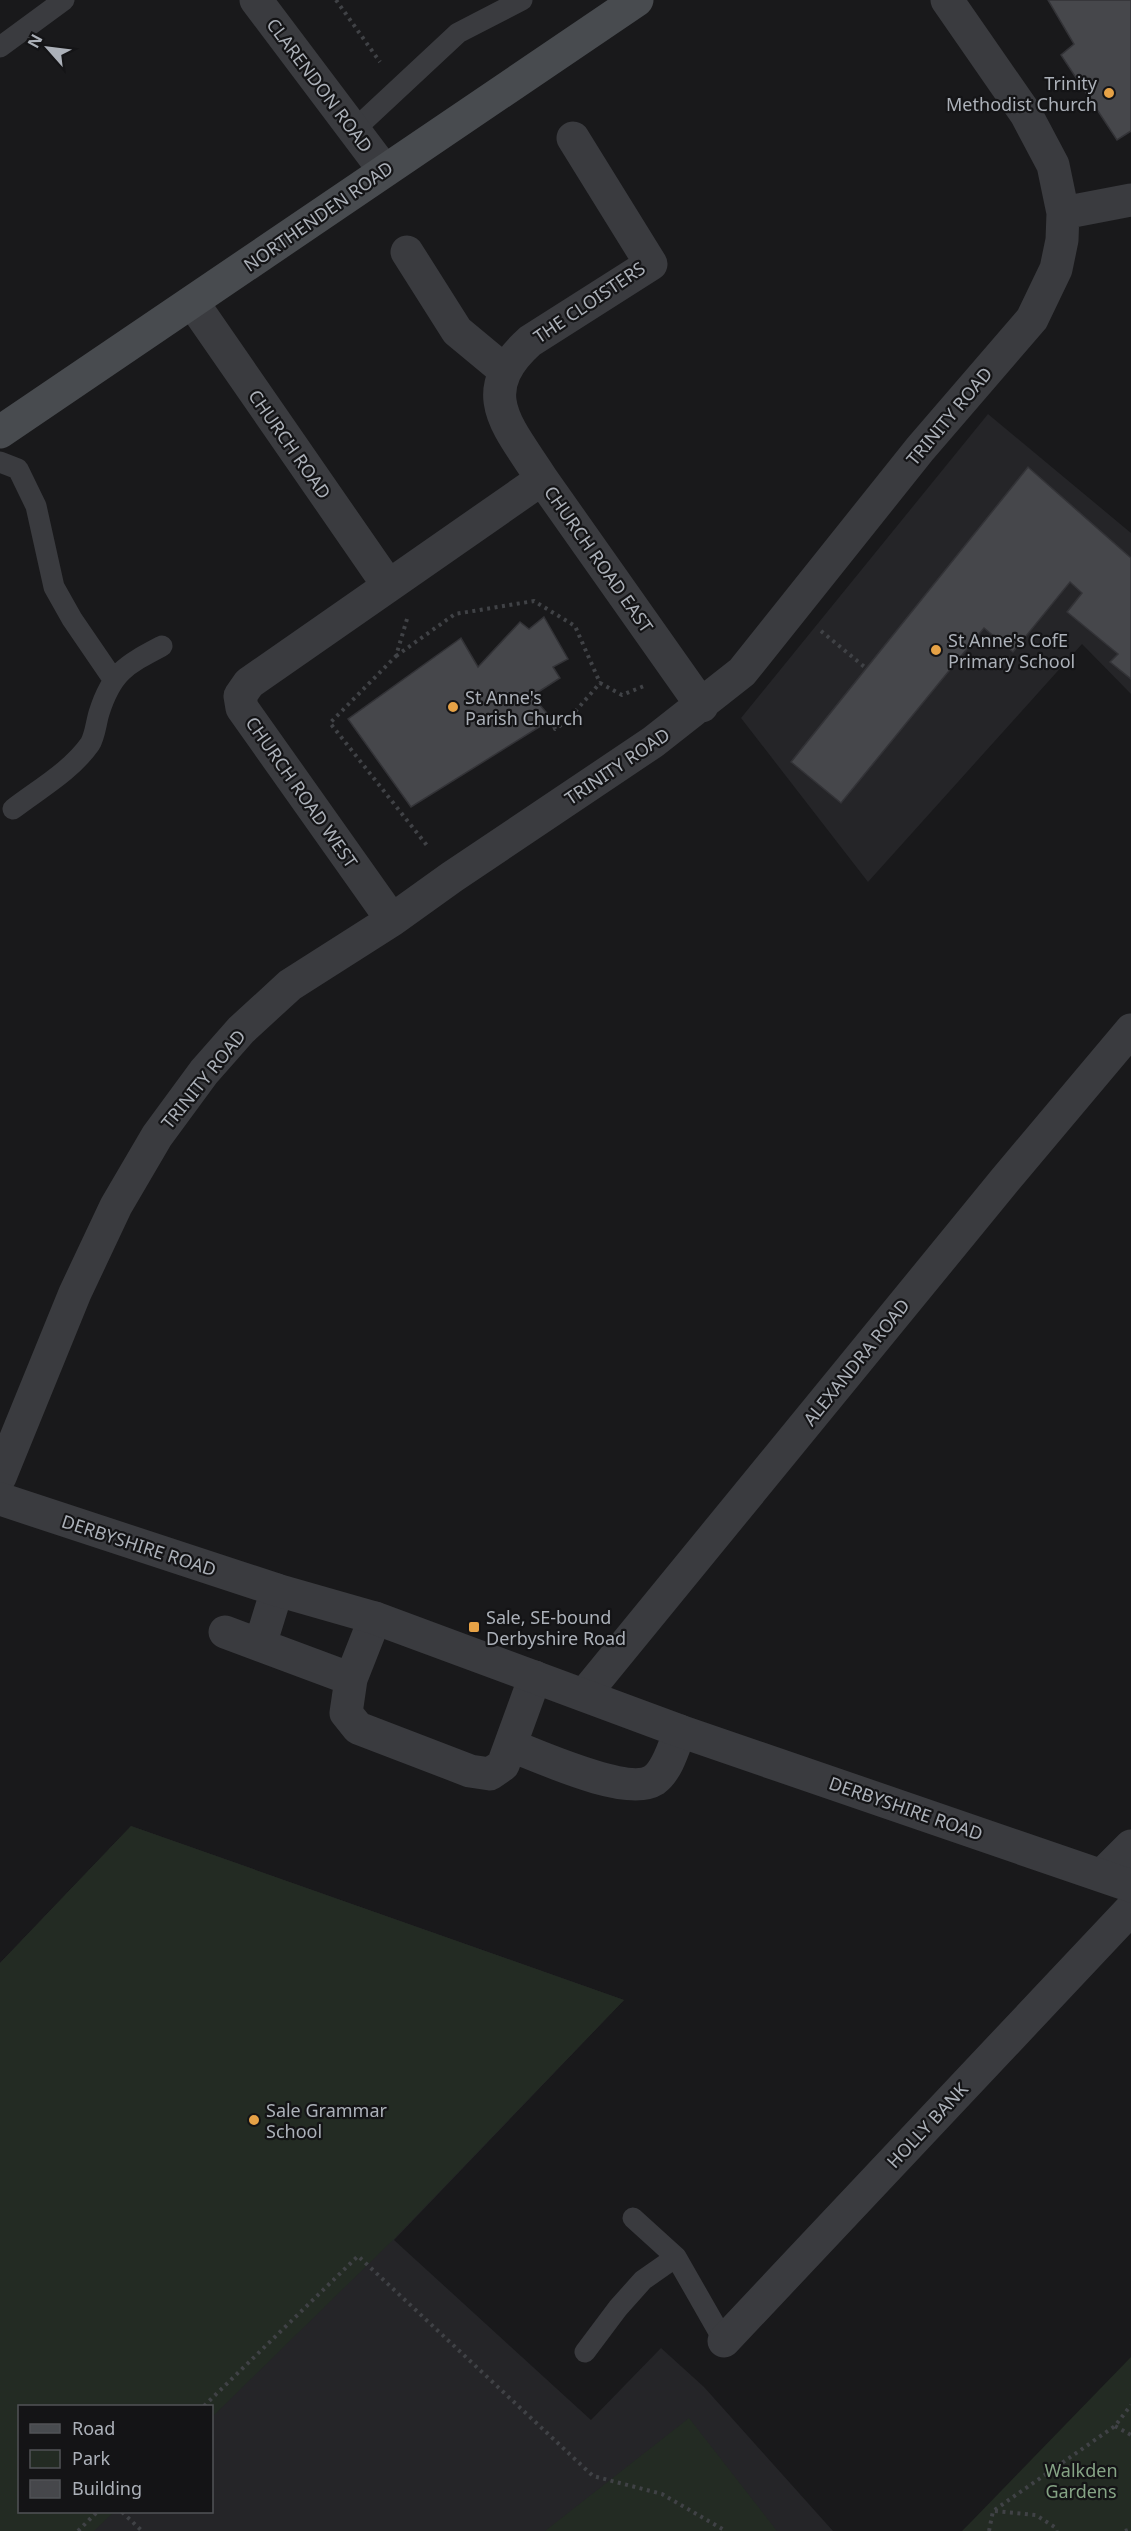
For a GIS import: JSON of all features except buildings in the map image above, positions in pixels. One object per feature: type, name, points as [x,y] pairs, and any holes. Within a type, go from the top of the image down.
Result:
[{"type":"main road","name":"NORTHENDEN ROAD","points":[[0,432],[193,303],[622,4]]},
{"type":"street","name":"CLARENDON ROAD","points":[[256,0],[384,170]]},
{"type":"street","name":"TRINITY ROAD","points":[[0,1477],[75,1293],[116,1206],[157,1136],[204,1072],[241,1030],[290,985],[392,920],[653,742],[702,706],[742,672],[920,449],[1032,319],[1056,269],[1063,213],[1053,165],[1026,114],[947,0]]},
{"type":"street","name":"THE CLOISTERS","points":[[542,478],[502,416],[498,394],[504,370],[513,356],[530,341],[651,264],[573,138]]},
{"type":"street","points":[[1063,213],[1131,200]]},
{"type":"street","points":[[407,252],[457,331],[504,370]]},
{"type":"street","name":"CHURCH ROAD","points":[[193,303],[388,585]]},
{"type":"street","name":"CHURCH ROAD EAST","points":[[388,585],[542,478],[702,706]]},
{"type":"street","name":"CHURCH ROAD WEST","points":[[388,585],[249,683],[240,696],[242,708],[392,920]]},
{"type":"street","name":"ALEXANDRA ROAD","points":[[584,1695],[1005,1180],[1131,1030]]},
{"type":"street","name":"DERBYSHIRE ROAD","points":[[0,1499],[277,1590],[375,1618],[680,1731],[1117,1880]]},
{"type":"street","points":[[260,1645],[277,1590]]},
{"type":"street","points":[[375,1618],[351,1679],[346,1713],[358,1728],[470,1771],[490,1774],[503,1765],[512,1746],[535,1677]]},
{"type":"street","points":[[225,1632],[351,1679]]},
{"type":"street","points":[[512,1746],[615,1783],[639,1786],[654,1779],[665,1766],[680,1731]]},
{"type":"street","points":[[1117,1880],[1131,1846]]},
{"type":"street","name":"HOLLY BANK","points":[[724,2341],[1131,1908]]},
{"type":"lane","points":[[0,47],[64,0]]},
{"type":"lane","points":[[354,129],[458,33],[522,0]]},
{"type":"lane","points":[[0,462],[18,469],[36,506],[54,587],[72,619],[113,679]]},
{"type":"lane","points":[[13,809],[72,764],[91,742],[103,701],[113,679],[129,663],[162,646]]},
{"type":"lane","points":[[633,2218],[676,2257],[724,2341]]},
{"type":"lane","points":[[585,2352],[618,2308],[643,2280],[676,2257]]},
{"type":"path","points":[[336,0],[397,87]]},
{"type":"path","points":[[388,585],[408,615],[396,656]]},
{"type":"path","points":[[452,877],[330,723],[396,656],[455,614],[534,601],[574,626],[600,683],[622,694],[648,685],[676,669]]},
{"type":"path","points":[[793,607],[867,669]]},
{"type":"path","points":[[552,720],[555,729],[567,721],[600,683]]},
{"type":"path","points":[[205,2405],[358,2256],[593,2476],[663,2494],[726,2531]]},
{"type":"path","points":[[989,2531],[993,2511],[1115,2426],[1131,2405]]},
{"type":"path","points":[[1115,2426],[1131,2435]]},
{"type":"path","points":[[993,2511],[1036,2515],[1057,2531]]},
{"type":"path","points":[[78,2531],[95,2513]]},
{"type":"path","points":[[124,2513],[142,2531]]},
{"type":"path","points":[[1125,2531],[1131,2529]]},
{"type":"shaded area","name":"St Anne's CofE Primary School","points":[[988,414],[1131,533],[1131,694],[1082,644],[868,882],[741,718]]},
{"type":"shaded area","name":"Sale Grammar School","points":[[131,1826],[624,2000],[394,2240],[591,2420],[661,2348],[704,2387],[833,2531],[0,2531],[0,1963]]},
{"type":"green space","name":"Sale Grammar School","points":[[131,1826],[624,2000],[394,2239],[213,2416],[213,2405],[18,2405],[18,2513],[113,2513],[94,2531],[0,2531],[0,1963]]},
{"type":"green space","name":"Walkden Gardens","points":[[1131,2357],[1131,2531],[962,2531],[970,2523]]},
{"type":"green space","points":[[689,2418],[777,2531],[545,2531]]},
{"type":"place","name":"Trinity Methodist Church","points":[[1109,93]]},
{"type":"place","name":"St Anne's CofE Primary School","points":[[936,650]]},
{"type":"place","name":"St Anne's Parish Church","points":[[453,707]]},
{"type":"place","name":"Sale, SE-bound Derbyshire Road","points":[[474,1627]]},
{"type":"place","name":"Sale Grammar School","points":[[254,2120]]}]
